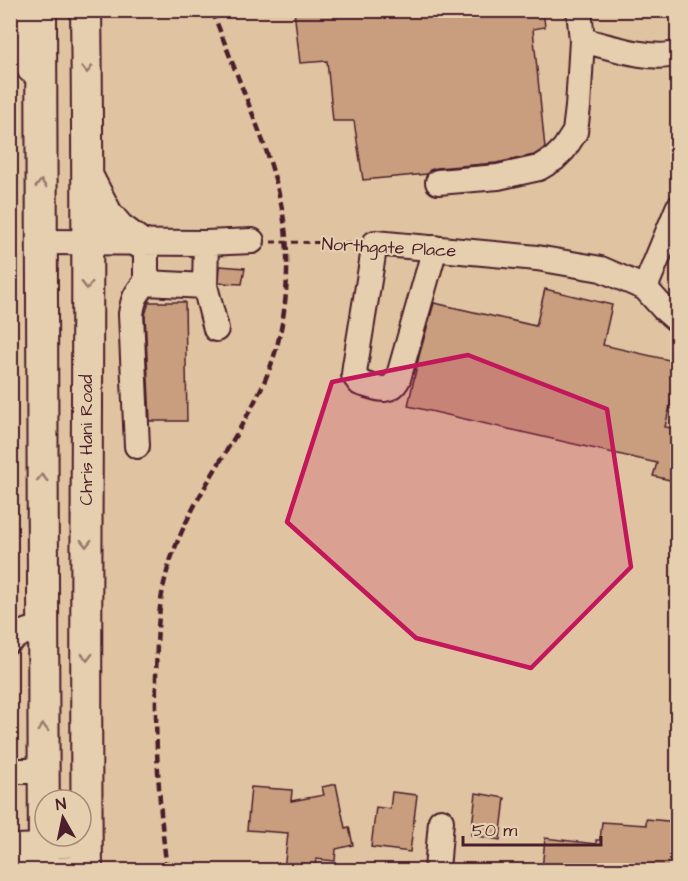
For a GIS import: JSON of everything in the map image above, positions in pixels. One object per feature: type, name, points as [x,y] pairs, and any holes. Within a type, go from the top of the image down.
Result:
[{"type":"main road","points":[[18,10],[19,26],[42,102]]},
{"type":"main road","points":[[41,10],[44,862]]},
{"type":"main road","name":"Chris Hani Road","points":[[86,10],[88,176],[87,861]]},
{"type":"main road","points":[[88,176],[107,214],[119,228],[142,242]]},
{"type":"street","points":[[438,182],[498,177],[539,168],[554,159],[564,149],[575,132],[578,107],[582,40],[579,10]]},
{"type":"street","points":[[582,40],[642,55],[670,56],[678,53]]},
{"type":"street","points":[[678,208],[645,288],[678,321]]},
{"type":"street","points":[[41,242],[252,241]]},
{"type":"street","points":[[142,242],[146,283]]},
{"type":"street","points":[[206,243],[205,286],[216,330]]},
{"type":"street","points":[[375,243],[354,375],[360,384],[386,390],[392,388],[398,379],[435,248]]},
{"type":"street","name":"Northgate Place","points":[[375,243],[537,258],[601,269],[645,288]]},
{"type":"street","points":[[137,446],[131,314],[134,297],[146,283],[205,286]]},
{"type":"street","points":[[10,641],[26,631],[43,628]]},
{"type":"street","points":[[10,771],[43,771]]},
{"type":"street","points":[[437,870],[441,821]]},
{"type":"street","points":[[10,849],[44,862]]},
{"type":"street","points":[[10,868],[18,870],[44,862],[87,861]]},
{"type":"path","name":"Northgate Place","points":[[252,241],[375,243]]},
{"type":"highlighted area","points":[[468,355],[607,409],[631,567],[531,668],[416,638],[287,522],[332,382]]},
{"type":"building","points":[[294,10],[543,10],[545,27],[533,29],[545,148],[534,155],[496,163],[437,168],[430,170],[427,174],[363,180],[354,121],[333,121],[327,61],[300,63]]},
{"type":"building","points":[[220,266],[245,268],[242,284],[219,283]]},
{"type":"building","points":[[545,289],[612,305],[603,345],[678,362],[678,373],[665,427],[678,429],[678,482],[653,476],[657,463],[408,406],[434,303],[536,326]]},
{"type":"building","points":[[149,302],[185,302],[187,421],[150,421],[145,315]]},
{"type":"building","points":[[336,784],[345,828],[349,827],[353,845],[336,849],[335,861],[316,859],[315,870],[284,870],[288,833],[247,830],[251,787],[292,790],[291,801],[324,795],[322,787]]},
{"type":"building","points":[[392,792],[417,795],[410,852],[371,847],[376,807],[390,809]]},
{"type":"building","points":[[476,793],[505,798],[500,840],[471,835]]},
{"type":"building","points":[[646,819],[678,822],[678,870],[542,870],[545,838],[596,844],[596,840],[600,840],[602,822],[646,825]]},
{"type":"railway","points":[[167,870],[158,773],[156,700],[158,630],[167,570],[192,510],[265,380],[280,335],[286,287],[286,235],[274,174],[212,10]]}]
